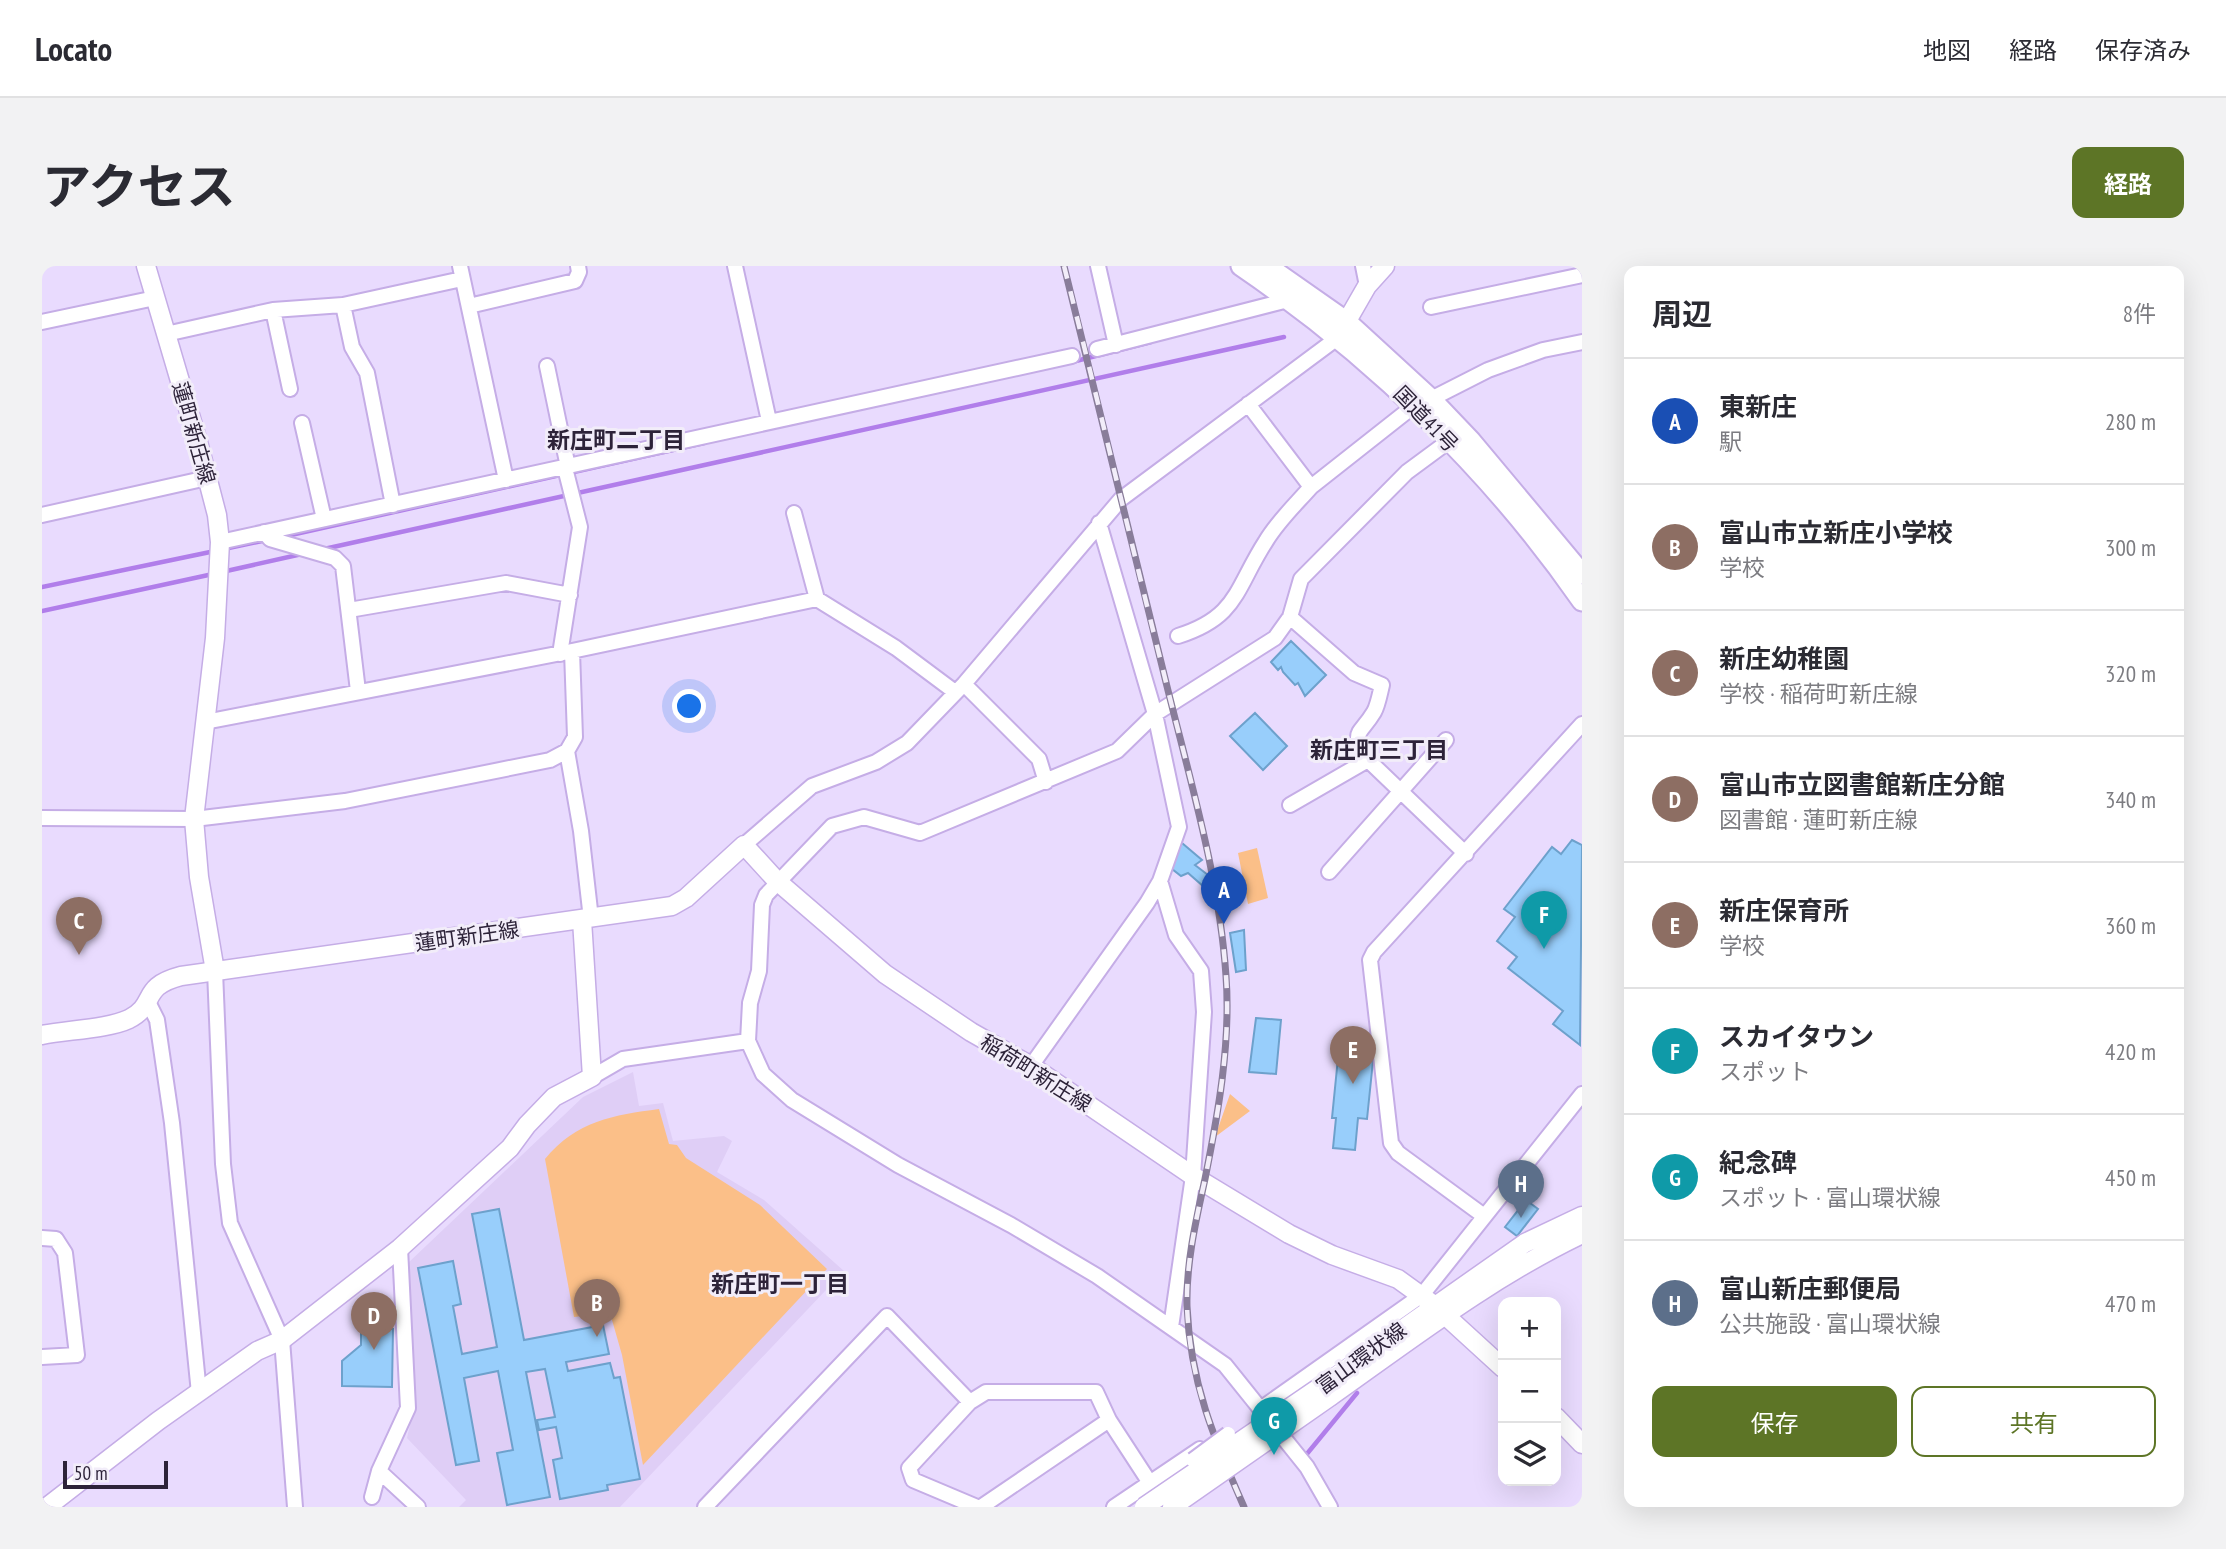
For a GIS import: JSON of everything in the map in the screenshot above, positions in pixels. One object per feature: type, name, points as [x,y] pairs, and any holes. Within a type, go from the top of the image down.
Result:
[{"type":"highway","name":"国道41号","points":[[1241,266],[1266,271],[1342,330],[1471,441],[1582,575]]},
{"type":"highway","name":"国道41号","points":[[1266,271],[1288,300],[1342,330]]},
{"type":"highway","name":"国道41号","points":[[1423,402],[1450,441],[1517,517],[1582,601]]},
{"type":"main road","name":"蓮町新庄線","points":[[146,266],[207,478],[220,545],[219,580],[194,819],[199,877],[215,971],[587,919]]},
{"type":"main road","points":[[1342,330],[1367,286],[1385,266]]},
{"type":"main road","points":[[47,1507],[199,1392],[257,1351],[282,1340],[400,1248],[510,1148],[554,1097],[592,1077],[587,919],[672,906],[686,898],[744,845]]},
{"type":"main road","name":"稲荷町新庄線","points":[[744,845],[777,881],[885,974],[971,1032],[1031,1066],[1193,1176],[1289,1234],[1332,1255],[1398,1279],[1433,1305],[1498,1364]]},
{"type":"main road","points":[[42,1035],[125,1021],[138,1014],[148,1002],[152,990],[162,981],[215,971]]},
{"type":"main road","name":"富山環状線","points":[[1172,1507],[1327,1390],[1433,1305],[1525,1243],[1582,1216]]},
{"type":"main road","name":"富山環状線","points":[[1433,1305],[1582,1234]]},
{"type":"main road","name":"富山環状線","points":[[1144,1507],[1327,1390]]},
{"type":"main road","points":[[1561,1422],[1582,1444]]},
{"type":"street","points":[[469,306],[575,281],[578,266]]},
{"type":"street","points":[[736,266],[769,421]]},
{"type":"street","points":[[1098,266],[1116,345]]},
{"type":"street","points":[[1363,266],[1367,286]]},
{"type":"street","points":[[1552,281],[1562,266]]},
{"type":"street","points":[[166,334],[273,310],[343,305],[461,273],[506,480]]},
{"type":"street","points":[[1431,307],[1582,275]]},
{"type":"street","points":[[42,322],[155,298]]},
{"type":"street","points":[[1097,349],[1288,300]]},
{"type":"street","points":[[343,305],[352,347],[367,373],[393,505]]},
{"type":"street","points":[[273,310],[290,389]]},
{"type":"street","points":[[744,845],[812,786],[876,762],[907,743],[959,688],[1099,523],[1135,487],[1248,404],[1342,330]]},
{"type":"street","points":[[1178,636],[1204,628],[1223,614],[1266,541],[1311,487],[1423,402],[1488,369],[1543,350],[1582,342]]},
{"type":"street","points":[[220,545],[264,532],[566,469],[769,421],[1072,356]]},
{"type":"street","points":[[42,818],[194,819],[345,801],[550,760],[567,751],[575,737],[566,652],[579,527],[547,366]]},
{"type":"street","points":[[1248,404],[1311,487]]},
{"type":"street","points":[[302,423],[324,519]]},
{"type":"street","points":[[1330,1507],[1307,1467],[1225,1365],[1097,1276],[1011,1225],[898,1165],[792,1100],[763,1074],[748,1041],[750,1003],[759,971],[762,905],[777,881],[832,827],[864,817],[920,833],[1117,751],[1156,714],[1275,638],[1290,617],[1301,579],[1407,472],[1450,441]]},
{"type":"street","points":[[42,515],[207,478]]},
{"type":"street","points":[[794,513],[817,599],[959,688],[1038,759],[1046,782]]},
{"type":"street","points":[[1031,1066],[1147,903],[1160,881],[1179,827],[1156,714],[1099,523]]},
{"type":"street","points":[[264,532],[270,539],[335,558],[343,566],[358,691]]},
{"type":"street","points":[[349,610],[506,583],[570,595]]},
{"type":"street","points":[[205,722],[566,652],[817,599]]},
{"type":"street","points":[[1290,617],[1354,673],[1382,685],[1374,712],[1357,731],[1356,741],[1367,760],[1466,854]]},
{"type":"street","points":[[1484,1216],[1398,1153],[1391,1143],[1370,960],[1582,724]]},
{"type":"street","points":[[1564,743],[1582,739]]},
{"type":"street","points":[[1329,872],[1446,740]]},
{"type":"street","points":[[567,751],[581,831],[587,919]]},
{"type":"street","points":[[1290,805],[1367,760]]},
{"type":"street","points":[[1160,881],[1176,935],[1201,971],[1203,1012],[1193,1176],[1171,1327]]},
{"type":"street","points":[[215,971],[223,1164],[230,1223],[282,1340],[295,1507]]},
{"type":"street","points":[[148,1002],[157,1020],[172,1123],[199,1392]]},
{"type":"street","points":[[592,1077],[623,1059],[748,1041]]},
{"type":"street","points":[[1262,1408],[1433,1305],[1484,1216],[1582,1094]]},
{"type":"street","points":[[42,1238],[56,1240],[65,1253],[77,1356],[42,1357]]},
{"type":"street","points":[[372,1497],[379,1471],[408,1408],[400,1248]]},
{"type":"street","points":[[705,1507],[887,1316],[970,1402]]},
{"type":"street","points":[[1108,1420],[979,1507],[913,1480],[909,1468],[970,1402],[986,1392],[1096,1392],[1108,1420],[1150,1483]]},
{"type":"street","points":[[1193,1460],[1228,1434]]},
{"type":"street","points":[[1114,1507],[1205,1446]]},
{"type":"street","points":[[379,1471],[418,1507]]},
{"type":"shaded area","points":[[1257,848],[1268,898],[1248,904],[1238,853]]},
{"type":"shaded area","points":[[633,1072],[639,1106],[663,1103],[673,1141],[724,1136],[732,1141],[717,1172],[764,1200],[844,1271],[620,1507],[459,1507],[466,1500],[407,1438],[415,1402],[408,1263],[583,1097]]},
{"type":"shaded area","points":[[1230,1094],[1250,1111],[1215,1137]]},
{"type":"shaded area","points":[[659,1109],[669,1144],[677,1145],[686,1158],[760,1205],[827,1269],[643,1465],[622,1355],[610,1313],[574,1317],[545,1159],[557,1146],[583,1128],[611,1117]]},
{"type":"building","points":[[1291,641],[1326,675],[1305,696],[1298,683],[1295,685],[1281,667],[1278,670],[1271,662]]},
{"type":"building","points":[[1255,713],[1287,746],[1263,770],[1230,736]]},
{"type":"building","points":[[1572,840],[1582,845],[1580,1045],[1553,1024],[1563,1011],[1508,968],[1517,957],[1497,941],[1515,917],[1504,909],[1552,847],[1561,854]]},
{"type":"building","points":[[1182,843],[1202,860],[1195,865],[1208,875],[1203,886],[1188,873],[1181,876],[1167,865]]},
{"type":"building","points":[[1244,930],[1246,970],[1236,972],[1230,933]]},
{"type":"building","points":[[1256,1018],[1281,1020],[1276,1074],[1249,1072]]},
{"type":"building","points":[[1339,1048],[1374,1051],[1367,1119],[1358,1118],[1355,1150],[1333,1148],[1336,1118],[1332,1118]]},
{"type":"building","points":[[1526,1200],[1538,1209],[1517,1236],[1505,1227]]},
{"type":"building","points":[[499,1209],[524,1340],[603,1325],[609,1354],[566,1362],[568,1371],[610,1363],[614,1378],[620,1377],[640,1479],[607,1485],[608,1490],[560,1499],[553,1460],[562,1458],[556,1427],[539,1430],[537,1420],[555,1417],[545,1369],[526,1372],[550,1497],[507,1505],[497,1453],[513,1450],[498,1371],[464,1378],[479,1461],[456,1465],[418,1268],[453,1261],[461,1304],[453,1306],[462,1354],[497,1347],[472,1214]]},
{"type":"building","points":[[361,1329],[393,1329],[392,1387],[342,1386],[342,1361],[361,1345]]},
{"type":"waterway","points":[[324,549],[1284,337]]},
{"type":"waterway","points":[[1072,362],[1151,342]]},
{"type":"waterway","points":[[282,537],[704,443]]},
{"type":"waterway","points":[[224,549],[267,540]]},
{"type":"waterway","points":[[42,587],[215,551]]},
{"type":"waterway","points":[[222,572],[302,554]]},
{"type":"waterway","points":[[42,611],[213,574]]},
{"type":"waterway","points":[[1306,1455],[1357,1393]]},
{"type":"railway","points":[[1064,266],[1201,822],[1217,899],[1226,976],[1227,1027],[1214,1129],[1192,1242],[1187,1306],[1198,1385],[1223,1458],[1244,1507]]},
{"type":"place","name":"東新庄","points":[[1224,924]]},
{"type":"place","name":"スカイタウン","points":[[1544,949]]},
{"type":"place","name":"新庄幼稚園","points":[[79,955]]},
{"type":"place","name":"新庄保育所","points":[[1353,1084]]},
{"type":"place","name":"富山新庄郵便局","points":[[1521,1218]]},
{"type":"place","name":"富山市立新庄小学校","points":[[597,1337]]},
{"type":"place","name":"富山市立図書館新庄分館","points":[[374,1350]]},
{"type":"place","name":"紀念碑","points":[[1274,1455]]},
{"type":"district","name":"新庄町二丁目","points":[[616,439]]},
{"type":"district","name":"新庄町三丁目","points":[[1379,749]]},
{"type":"district","name":"新庄町一丁目","points":[[780,1283]]}]
